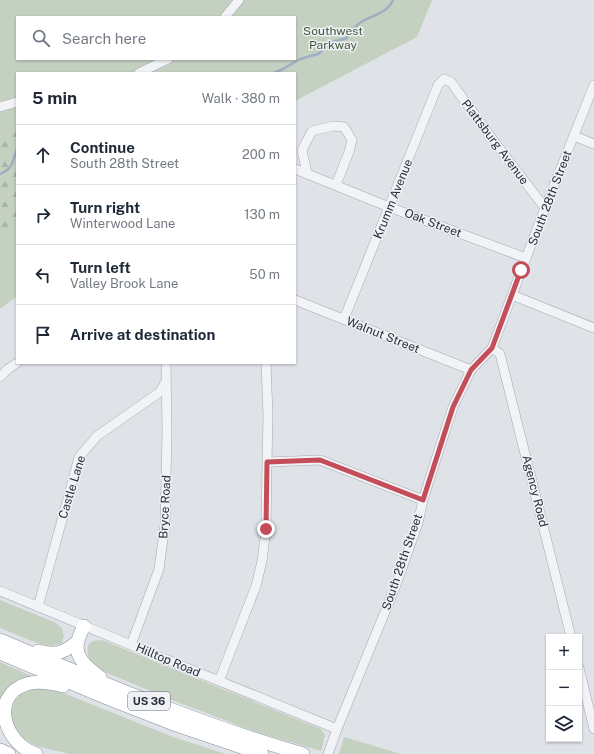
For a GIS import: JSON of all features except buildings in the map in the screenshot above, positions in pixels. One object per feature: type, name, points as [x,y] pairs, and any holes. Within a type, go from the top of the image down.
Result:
[{"type":"highway","points":[[84,626],[77,642],[78,653],[83,662],[109,692]]},
{"type":"highway","name":"US 36","points":[[0,640],[20,648],[171,723],[262,754]]},
{"type":"highway","points":[[20,648],[49,653],[61,653],[77,642]]},
{"type":"highway","name":"US 36","points":[[0,653],[109,692],[302,754]]},
{"type":"highway","points":[[36,754],[22,747],[14,740],[3,721],[5,704],[13,691],[22,685],[44,682],[109,692]]},
{"type":"highway","points":[[0,750],[9,754]]},
{"type":"street","points":[[226,16],[239,0]]},
{"type":"street","points":[[141,72],[166,60]]},
{"type":"street","name":"Krumm Avenue","points":[[344,319],[438,85],[444,80]]},
{"type":"street","name":"Plattsburg Avenue","points":[[444,80],[451,82],[545,208]]},
{"type":"street","name":"South 28th Street","points":[[328,754],[396,585],[418,523],[423,500],[453,407],[471,370],[492,348],[594,84]]},
{"type":"street","points":[[0,107],[16,102]]},
{"type":"street","points":[[307,174],[302,150],[312,131],[333,126],[344,127],[352,140],[350,152],[336,186]]},
{"type":"street","points":[[574,136],[594,144]]},
{"type":"street","name":"Oak Street","points":[[296,169],[389,207],[526,258]]},
{"type":"street","points":[[512,295],[594,328]]},
{"type":"street","name":"Walnut Street","points":[[296,300],[471,370]]},
{"type":"street","name":"Agency Road","points":[[492,348],[500,354],[570,634]]},
{"type":"street","points":[[0,377],[16,364]]},
{"type":"street","name":"Bryce Road","points":[[131,645],[159,569],[165,525],[167,440],[166,364]]},
{"type":"street","points":[[218,681],[256,586],[262,561],[266,529],[268,416],[266,364]]},
{"type":"street","name":"Castle Lane","points":[[38,607],[79,456],[97,436],[160,392],[166,381]]},
{"type":"street","points":[[267,462],[320,460],[423,500]]},
{"type":"street","name":"Hilltop Road","points":[[0,591],[337,729]]},
{"type":"street","points":[[579,670],[594,729]]},
{"type":"green space","name":"Southwest Parkway","points":[[0,0],[432,0],[417,37],[296,100],[296,72],[16,72],[16,297],[0,309]]},
{"type":"green space","points":[[16,124],[16,224],[0,232],[0,135]]},
{"type":"green space","points":[[0,600],[54,622],[62,628],[64,636],[62,643],[52,646],[37,643],[0,628]]},
{"type":"green space","points":[[102,640],[321,729],[325,735],[321,751],[256,732],[177,702],[100,670],[90,660],[88,645],[93,641]]},
{"type":"green space","points":[[0,662],[34,677],[0,703]]},
{"type":"green space","points":[[42,687],[61,692],[173,737],[226,754],[70,754],[36,746],[21,737],[12,726],[10,713],[15,701],[21,694]]},
{"type":"green space","points":[[344,737],[401,754],[339,754]]},
{"type":"waterway","points":[[276,72],[300,59],[318,54],[332,42],[347,38],[350,30],[361,22],[383,11],[393,0]]},
{"type":"waterway","points":[[0,174],[5,172],[10,167],[16,153]]},
{"type":"route","points":[[266,529],[267,462],[320,460],[355,475],[423,500],[453,407],[471,370],[492,348],[521,270]]}]
